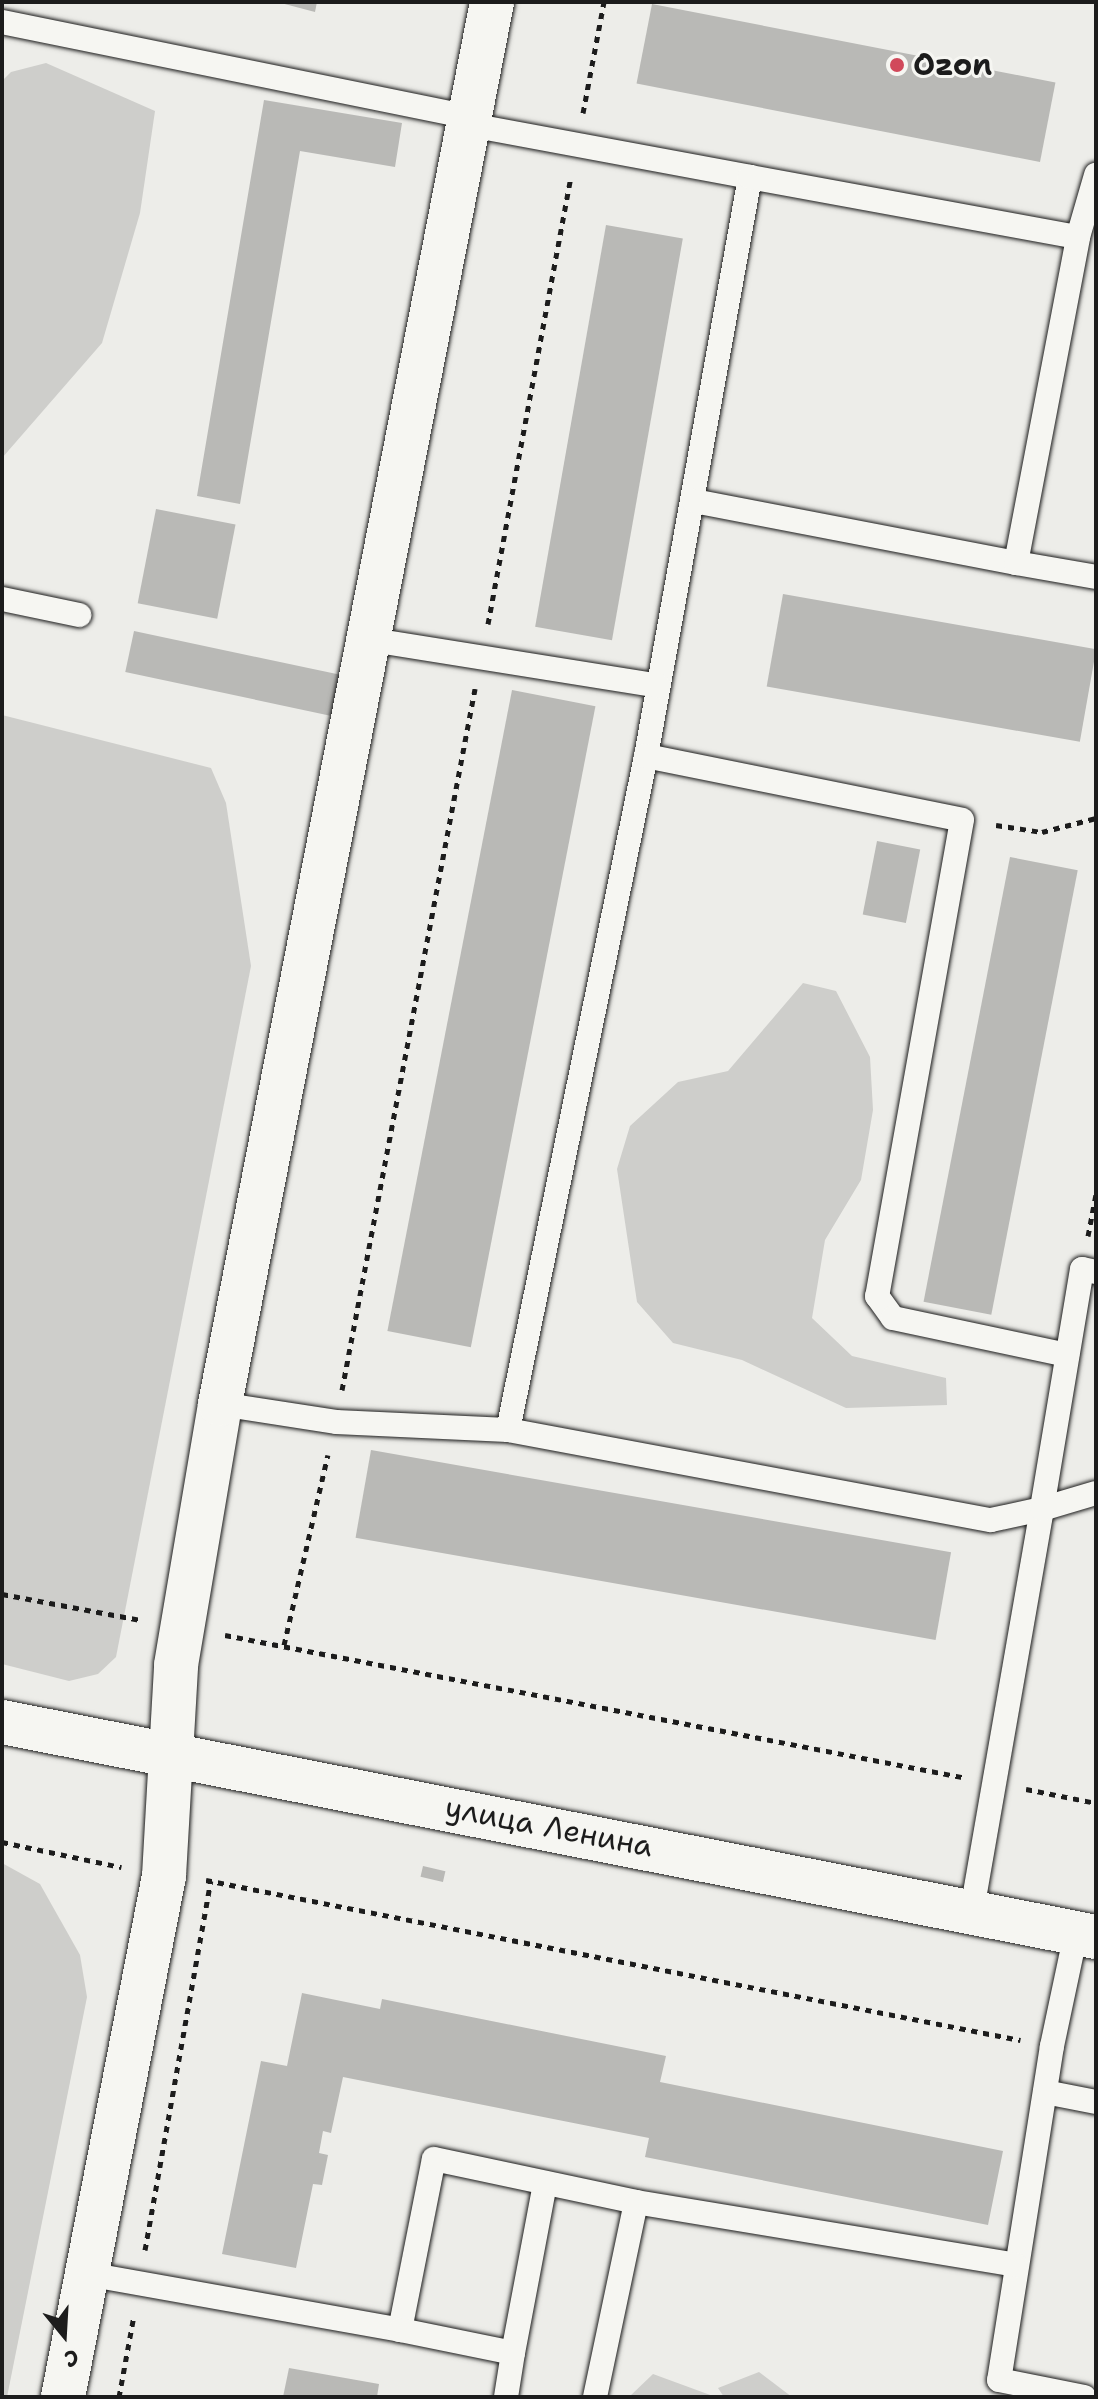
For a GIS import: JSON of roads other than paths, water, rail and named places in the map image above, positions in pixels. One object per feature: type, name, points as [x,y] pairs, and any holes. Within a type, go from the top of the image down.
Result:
[{"type":"street","points":[[63,2397],[164,1876],[181,1627],[220,1404],[492,2]]},
{"type":"street","name":"улица Ленина","points":[[2,1722],[1086,1935]]},
{"type":"lane","points":[[2,22],[578,144],[1078,237]]},
{"type":"lane","points":[[1016,563],[1078,237],[1096,175]]},
{"type":"lane","points":[[508,1430],[646,756],[750,177]]},
{"type":"lane","points":[[694,501],[1096,577]]},
{"type":"lane","points":[[2,599],[79,615]]},
{"type":"lane","points":[[366,639],[658,686]]},
{"type":"lane","points":[[646,756],[962,820],[877,1296],[893,1318],[1067,1355]]},
{"type":"lane","points":[[972,1912],[1067,1355],[1089,1270]]},
{"type":"lane","points":[[220,1404],[336,1422],[508,1430],[991,1520],[1096,1493]]},
{"type":"lane","points":[[1084,2397],[999,2380],[1052,2046],[1086,1935]]},
{"type":"lane","points":[[1045,2092],[1096,2102]]},
{"type":"lane","points":[[400,2330],[434,2159],[636,2202],[1015,2265]]},
{"type":"lane","points":[[506,2397],[545,2183]]},
{"type":"lane","points":[[595,2397],[636,2202]]},
{"type":"lane","points":[[87,2274],[513,2353]]},
{"type":"place","name":"Ozon","points":[[897,65]]}]
